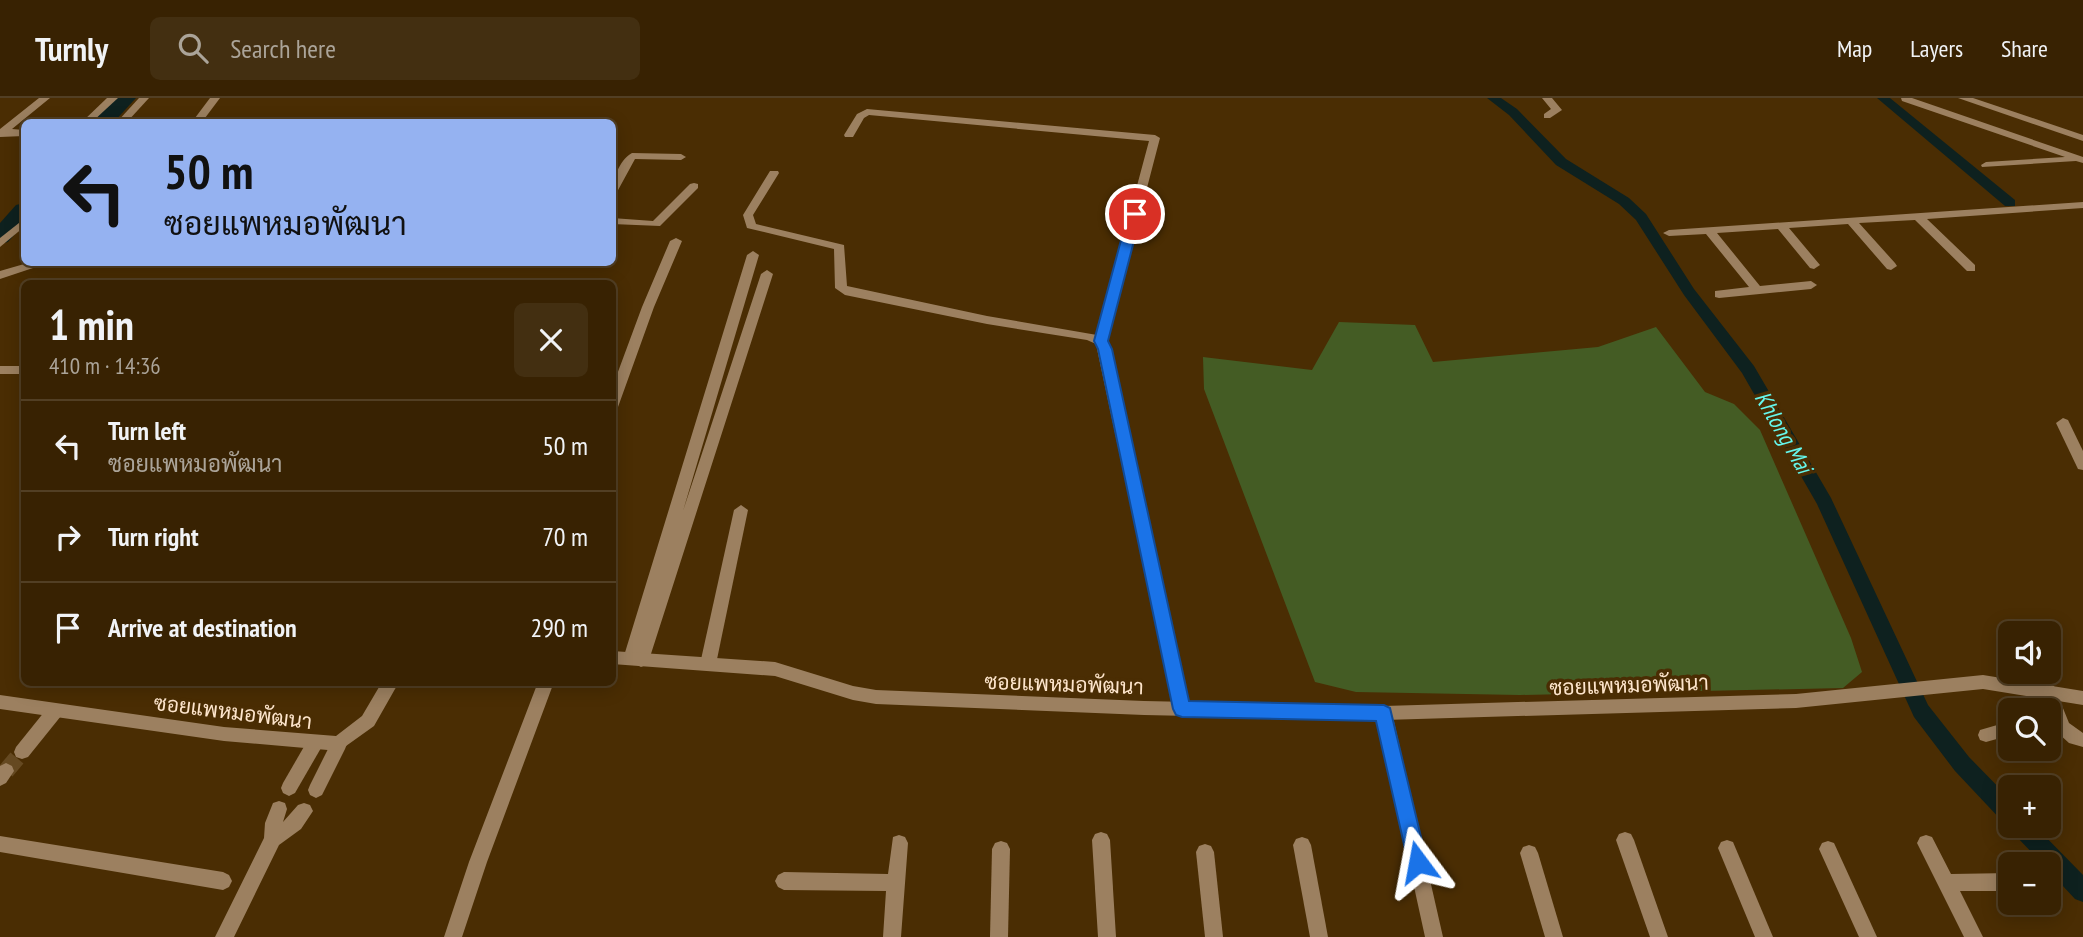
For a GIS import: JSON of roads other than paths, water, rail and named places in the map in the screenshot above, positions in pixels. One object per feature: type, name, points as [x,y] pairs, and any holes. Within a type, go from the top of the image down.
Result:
[{"type":"street","points":[[1,133],[45,98]]},
{"type":"street","points":[[91,119],[113,98]]},
{"type":"street","points":[[125,119],[144,98]]},
{"type":"street","points":[[199,119],[215,98]]},
{"type":"street","points":[[1547,116],[1557,110],[1548,98]]},
{"type":"street","points":[[1963,98],[2083,138]]},
{"type":"street","points":[[1905,99],[2082,160]]},
{"type":"street","points":[[849,135],[860,116],[867,112],[1155,138],[1101,341],[1108,363],[1182,709]]},
{"type":"street","points":[[1,133],[21,133]]},
{"type":"street","points":[[616,185],[632,156],[681,157]]},
{"type":"street","points":[[1986,165],[2082,160]]},
{"type":"street","points":[[774,173],[748,215],[748,221],[751,226],[840,247],[841,288],[849,292],[1024,327],[1089,335],[1101,341]]},
{"type":"street","points":[[616,221],[656,224],[694,186]]},
{"type":"street","points":[[1669,233],[2083,205]]},
{"type":"street","points":[[1918,216],[1970,268]]},
{"type":"street","points":[[1851,221],[1891,266]]},
{"type":"street","points":[[0,244],[21,225]]},
{"type":"street","points":[[1781,226],[1814,265]]},
{"type":"street","points":[[1709,231],[1757,290]]},
{"type":"street","points":[[616,396],[648,307],[676,241]]},
{"type":"street","points":[[636,660],[753,255]]},
{"type":"street","points":[[0,275],[32,266]]},
{"type":"street","points":[[636,660],[767,274]]},
{"type":"street","points":[[1718,294],[1811,285]]},
{"type":"street","points":[[0,370],[21,370]]},
{"type":"street","points":[[2063,423],[2083,465]]},
{"type":"street","points":[[709,664],[741,510]]},
{"type":"street","name":"ซอยแพหมอพัฒนา","points":[[616,658],[775,669],[853,693],[876,697],[1182,709],[1384,713],[1796,701],[1983,682],[2048,691]]},
{"type":"street","name":"ซอยแพหมอพัฒนา","points":[[0,702],[55,711],[339,744],[368,721],[389,686]]},
{"type":"street","points":[[453,937],[478,862],[544,686]]},
{"type":"street","points":[[2050,698],[2048,691],[2083,698]]},
{"type":"street","points":[[22,752],[55,711]]},
{"type":"street","points":[[1384,713],[1434,937]]},
{"type":"street","points":[[2061,730],[2083,740]]},
{"type":"street","points":[[1986,735],[1998,732]]},
{"type":"street","points":[[289,789],[315,743]]},
{"type":"street","points":[[316,790],[339,744]]},
{"type":"street","points":[[224,937],[273,839],[274,823],[279,809]]},
{"type":"street","points":[[273,839],[295,823],[304,811]]},
{"type":"street","points":[[1101,840],[1107,937]]},
{"type":"street","points":[[1625,840],[1659,937]]},
{"type":"street","points":[[892,937],[899,843]]},
{"type":"street","points":[[1926,843],[1974,937]]},
{"type":"street","points":[[0,844],[223,881]]},
{"type":"street","points":[[1302,845],[1319,937]]},
{"type":"street","points":[[1727,848],[1764,937]]},
{"type":"street","points":[[999,937],[1001,849]]},
{"type":"street","points":[[1828,849],[1868,937]]},
{"type":"street","points":[[1206,852],[1214,937]]},
{"type":"street","points":[[1529,853],[1554,937]]},
{"type":"street","points":[[784,881],[896,883]]},
{"type":"street","points":[[1946,883],[1998,882]]},
{"type":"waterway","points":[[106,119],[126,98]]},
{"type":"waterway","name":"Khlong Mai","points":[[1493,98],[1513,112],[1561,162],[1624,201],[1641,217],[1689,292],[1748,370],[1825,503],[1921,711],[1962,764],[1998,801]]},
{"type":"waterway","points":[[1883,98],[2010,203]]},
{"type":"waterway","points":[[0,237],[21,213]]},
{"type":"waterway","name":"Khlong Mai","points":[[2032,838],[2083,891]]},
{"type":"tunnel","points":[[6,771],[22,752]]}]
